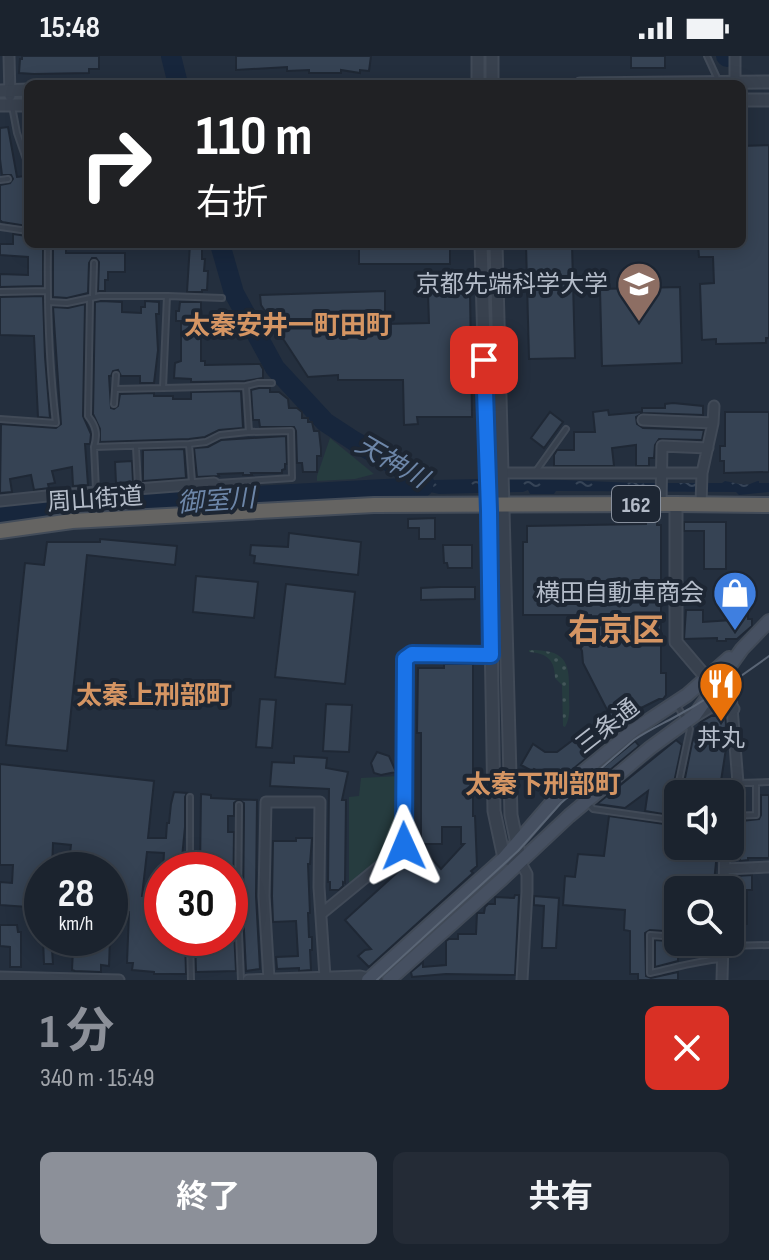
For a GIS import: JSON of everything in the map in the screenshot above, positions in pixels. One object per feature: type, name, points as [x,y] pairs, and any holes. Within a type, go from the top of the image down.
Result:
[{"type":"highway","name":"周山街道","points":[[0,531],[72,521],[374,505],[661,501],[769,505]]},
{"type":"highway","name":"周山街道","points":[[0,538],[496,504],[769,515]]},
{"type":"main road","name":"三条通","points":[[368,980],[504,858],[566,786],[634,730],[711,683],[769,621]]},
{"type":"main road","name":"三条通","points":[[389,980],[587,801],[695,715],[711,683],[731,656],[742,649]]},
{"type":"street","points":[[6,105],[4,91],[9,56]]},
{"type":"street","points":[[478,56],[478,80]]},
{"type":"street","points":[[492,56],[492,80]]},
{"type":"street","points":[[735,56],[735,80]]},
{"type":"street","points":[[746,82],[769,82]]},
{"type":"street","points":[[4,91],[24,90]]},
{"type":"street","points":[[746,100],[769,100]]},
{"type":"street","points":[[481,248],[488,473],[496,504],[511,815],[521,863],[527,874],[522,980]]},
{"type":"street","points":[[496,248],[501,474],[496,504],[491,655],[494,811],[504,858],[521,863]]},
{"type":"street","points":[[701,503],[702,475],[714,406]]},
{"type":"street","points":[[643,420],[713,423]]},
{"type":"street","points":[[661,501],[662,446],[708,448]]},
{"type":"street","points":[[501,474],[702,475]]},
{"type":"street","points":[[0,501],[214,483],[216,511]]},
{"type":"street","points":[[676,511],[676,642],[733,709]]},
{"type":"street","points":[[321,914],[404,846],[405,659],[412,654],[491,655]]},
{"type":"street","points":[[729,667],[738,780]]},
{"type":"street","points":[[686,722],[718,703],[733,709]]},
{"type":"street","points":[[269,979],[264,896],[266,802],[320,802],[325,977]]},
{"type":"street","points":[[725,860],[725,876]]},
{"type":"street","points":[[725,869],[769,867]]},
{"type":"street","points":[[722,980],[723,959]]},
{"type":"street","points":[[248,980],[360,976],[378,980]]},
{"type":"street","points":[[0,977],[119,980]]},
{"type":"lane","points":[[707,56],[718,80]]},
{"type":"lane","points":[[6,105],[24,153]]},
{"type":"lane","points":[[0,180],[8,179]]},
{"type":"lane","points":[[0,227],[24,230]]},
{"type":"lane","points":[[0,419],[56,423],[51,387],[48,248]]},
{"type":"lane","points":[[94,263],[88,416],[95,426],[96,492]]},
{"type":"lane","points":[[0,292],[47,291]]},
{"type":"lane","points":[[48,302],[67,303],[100,296],[222,298]]},
{"type":"lane","points":[[163,388],[167,296]]},
{"type":"lane","points":[[114,404],[116,375]]},
{"type":"lane","points":[[115,389],[272,383]]},
{"type":"lane","points":[[246,386],[249,432]]},
{"type":"lane","points":[[535,473],[566,429]]},
{"type":"lane","points":[[94,447],[189,444],[206,442],[220,435],[291,431],[292,478],[214,483]]},
{"type":"lane","points":[[189,444],[192,485]]},
{"type":"lane","points":[[136,446],[138,489]]},
{"type":"lane","points":[[587,801],[593,809],[671,820],[690,729],[676,704]]},
{"type":"lane","points":[[744,783],[769,782]]},
{"type":"lane","points":[[744,815],[756,815],[756,783]]},
{"type":"lane","points":[[190,797],[190,852]]},
{"type":"lane","points":[[239,805],[241,980]]},
{"type":"lane","points":[[664,936],[650,935],[650,973],[698,961],[723,959]]},
{"type":"lane","points":[[744,944],[769,945]]},
{"type":"lane","points":[[190,956],[191,980]]},
{"type":"green space","points":[[330,438],[374,474],[355,479],[317,481]]},
{"type":"green space","points":[[529,650],[551,652],[563,659],[566,665],[569,711],[565,727],[562,685],[555,678],[552,662]]},
{"type":"green space","points":[[398,776],[398,842],[349,886],[349,797],[359,796],[361,778]]},
{"type":"water","points":[[402,464],[423,471],[422,475],[432,480],[725,481],[743,485],[759,481],[769,483],[769,492],[739,495],[736,492],[556,491],[554,494],[530,494],[528,490],[439,494],[425,491],[424,494],[402,495],[398,474]]},
{"type":"building","points":[[22,56],[99,56],[99,69],[89,69],[89,73],[19,73]]},
{"type":"building","points":[[236,56],[371,56],[369,71],[309,73],[309,70],[287,71],[287,67],[236,70]]},
{"type":"building","points":[[631,56],[665,56],[665,68],[631,68]]},
{"type":"building","points":[[8,127],[17,177],[24,176],[24,226],[0,220],[0,185],[13,179],[11,175],[2,175],[0,128]]},
{"type":"building","points":[[769,145],[769,338],[766,338],[766,343],[716,344],[716,339],[702,340],[700,284],[714,283],[713,257],[699,257],[698,248],[746,248],[746,146]]},
{"type":"building","points":[[13,234],[24,236],[24,248],[43,248],[43,286],[0,287],[0,274],[28,275],[28,257],[0,255],[0,244],[13,244]]},
{"type":"building","points":[[53,248],[66,248],[66,253],[125,253],[125,272],[108,272],[105,291],[98,291],[99,262],[92,258],[89,263],[88,293],[67,298],[53,297]]},
{"type":"building","points":[[190,248],[202,248],[204,271],[208,271],[207,290],[187,292]]},
{"type":"building","points":[[359,248],[450,248],[450,264],[359,264]]},
{"type":"building","points":[[526,248],[572,248],[575,358],[529,359]]},
{"type":"building","points":[[680,287],[682,363],[602,366],[600,289]]},
{"type":"building","points":[[385,291],[385,324],[429,323],[428,293],[470,292],[472,417],[417,417],[418,424],[404,425],[403,380],[338,380],[338,375],[308,377],[261,305],[260,295]]},
{"type":"building","points":[[43,296],[50,418],[38,417],[34,336],[0,335],[0,297]]},
{"type":"building","points":[[145,301],[159,302],[154,383],[140,383],[140,376],[121,376],[118,370],[113,371],[109,376],[111,408],[118,406],[120,394],[154,393],[154,396],[191,399],[191,392],[241,391],[243,428],[219,430],[205,437],[189,439],[100,442],[100,429],[93,414],[95,302],[122,302],[122,312],[141,313]]},
{"type":"building","points":[[180,302],[201,302],[201,361],[205,361],[205,365],[260,364],[263,378],[191,382],[191,379],[174,378],[175,363],[181,361],[181,321],[176,321]]},
{"type":"building","points":[[85,304],[83,416],[91,434],[90,444],[85,444],[88,485],[73,486],[72,467],[52,471],[55,483],[48,484],[49,488],[34,490],[31,475],[10,479],[12,492],[0,493],[1,424],[56,428],[61,424],[53,307]]},
{"type":"building","points":[[259,388],[279,392],[288,399],[289,408],[297,408],[302,412],[302,418],[312,422],[314,431],[319,431],[321,456],[317,456],[317,472],[303,472],[302,463],[297,463],[294,427],[260,427],[259,420],[253,420],[251,390]]},
{"type":"building","points":[[665,404],[703,406],[703,415],[643,413],[636,417],[637,424],[643,428],[704,430],[702,440],[659,439],[654,458],[649,458],[649,466],[636,466],[636,445],[612,448],[614,466],[554,466],[557,450],[574,450],[574,432],[595,432],[593,412],[608,410],[609,415],[642,412],[642,408],[665,408]]},
{"type":"building","points":[[550,412],[563,422],[544,448],[531,438]]},
{"type":"building","points":[[725,412],[769,412],[769,472],[724,473],[720,446],[725,446]]},
{"type":"building","points":[[286,436],[287,464],[282,473],[197,477],[194,448],[208,447],[221,440]]},
{"type":"building","points":[[184,449],[186,478],[143,481],[143,450]]},
{"type":"building","points":[[132,461],[133,482],[116,483],[115,462]]},
{"type":"building","points":[[435,518],[435,539],[419,539],[419,528],[408,528],[408,519]]},
{"type":"building","points":[[646,521],[657,521],[657,525],[661,525],[661,673],[666,673],[666,695],[629,714],[633,720],[557,782],[521,765],[533,744],[545,752],[557,752],[581,734],[594,751],[618,731],[583,663],[575,635],[591,645],[591,615],[523,615],[523,542],[527,542],[527,526],[646,524]]},
{"type":"building","points":[[684,522],[726,522],[726,569],[704,569],[704,531],[684,531]]},
{"type":"building","points":[[289,533],[361,542],[358,575],[254,563],[255,556],[250,555],[251,545],[288,547]]},
{"type":"building","points":[[100,539],[177,546],[175,565],[87,555],[67,751],[6,745],[25,563],[44,565],[47,542],[100,542]]},
{"type":"building","points":[[443,545],[472,545],[472,568],[448,568],[444,563]]},
{"type":"building","points":[[196,576],[258,582],[254,618],[193,612]]},
{"type":"building","points":[[286,584],[355,592],[345,684],[275,677]]},
{"type":"building","points":[[731,584],[748,586],[748,619],[752,619],[752,626],[737,639],[684,639],[686,610],[703,610],[703,622],[732,620]]},
{"type":"building","points":[[475,587],[475,599],[421,600],[421,588]]},
{"type":"building","points":[[444,664],[473,664],[473,777],[483,777],[483,786],[473,786],[477,866],[369,967],[358,956],[371,949],[345,920],[423,849],[441,869],[464,844],[461,844],[461,827],[442,827],[442,844],[421,844],[418,668],[444,668]]},
{"type":"building","points":[[260,699],[276,700],[272,748],[256,747]]},
{"type":"building","points":[[326,704],[352,705],[349,752],[323,751]]},
{"type":"building","points":[[717,712],[725,714],[726,725],[721,780],[685,780],[700,722],[716,716]]},
{"type":"building","points":[[676,740],[682,745],[675,780],[664,780],[663,814],[645,811],[648,791],[625,808],[597,804]]},
{"type":"building","points":[[635,741],[639,746],[581,794],[576,789]]},
{"type":"building","points":[[377,752],[389,756],[396,772],[374,773],[371,763]]},
{"type":"building","points":[[294,756],[327,758],[326,768],[348,772],[342,800],[346,800],[345,883],[339,890],[330,890],[328,882],[329,789],[270,786],[272,762],[294,763]]},
{"type":"building","points":[[0,764],[154,781],[148,838],[166,838],[174,792],[187,793],[183,852],[144,852],[142,896],[144,956],[186,956],[186,974],[132,970],[133,963],[127,963],[128,852],[70,852],[71,845],[53,843],[53,852],[24,852],[24,907],[0,905],[0,882],[12,883],[13,865],[0,865]]},
{"type":"building","points":[[201,794],[211,795],[211,798],[257,800],[256,896],[260,969],[246,971],[248,852],[244,852],[244,803],[238,800],[234,803],[234,816],[228,816],[228,832],[234,832],[234,852],[200,852]]},
{"type":"building","points":[[761,795],[769,795],[769,858],[740,861],[744,860],[744,821],[759,819]]},
{"type":"building","points":[[609,816],[664,824],[664,860],[716,860],[715,876],[664,876],[664,931],[650,930],[645,933],[646,976],[651,978],[678,972],[678,980],[638,980],[638,974],[630,974],[630,931],[624,930],[625,910],[563,905],[565,876],[575,877],[578,854],[604,856]]},
{"type":"building","points":[[296,838],[312,838],[308,864],[311,970],[299,971],[299,968],[277,969],[276,957],[298,956],[296,921],[273,922],[272,896],[273,841],[296,841]]},
{"type":"building","points":[[752,875],[752,890],[747,890],[747,924],[744,924],[744,876],[736,876]]},
{"type":"building","points":[[519,895],[515,975],[412,977],[411,972],[423,962],[423,967],[446,965],[446,941],[458,939],[458,934],[476,934],[477,913],[484,913],[488,904],[495,904],[495,897],[514,898]]},
{"type":"building","points":[[534,896],[559,898],[556,948],[542,948],[544,906],[534,905]]},
{"type":"building","points":[[0,925],[17,925],[18,932],[21,932],[21,967],[10,967],[10,947],[0,946]]},
{"type":"building","points":[[655,940],[664,941],[664,956],[678,956],[678,961],[655,967]]},
{"type":"building","points":[[44,956],[52,956],[53,964],[44,964]]},
{"type":"building","points":[[73,956],[109,956],[109,966],[101,965],[101,972],[72,970]]},
{"type":"building","points":[[196,956],[235,956],[236,971],[196,972]]},
{"type":"waterway","name":"天神川","points":[[171,56],[177,80]]},
{"type":"waterway","name":"天神川","points":[[221,248],[234,293],[275,368],[325,422],[424,482]]},
{"type":"waterway","name":"御室川","points":[[0,513],[31,508],[423,487]]},
{"type":"tram line","points":[[377,980],[518,851],[561,803],[634,740],[710,696],[769,656]]},
{"type":"place","name":"京都先端科学大学","points":[[639,323]]},
{"type":"place","name":"横田自動車商会","points":[[735,632]]},
{"type":"place","name":"丼丸","points":[[721,723]]},
{"type":"district","name":"太秦安井一町田町","points":[[288,325]]},
{"type":"district","name":"右京区","points":[[616,630]]},
{"type":"district","name":"太秦上刑部町","points":[[154,695]]},
{"type":"district","name":"太秦下刑部町","points":[[543,784]]},
{"type":"route","points":[[404,846],[405,659],[412,654],[491,655],[484,360]]}]
